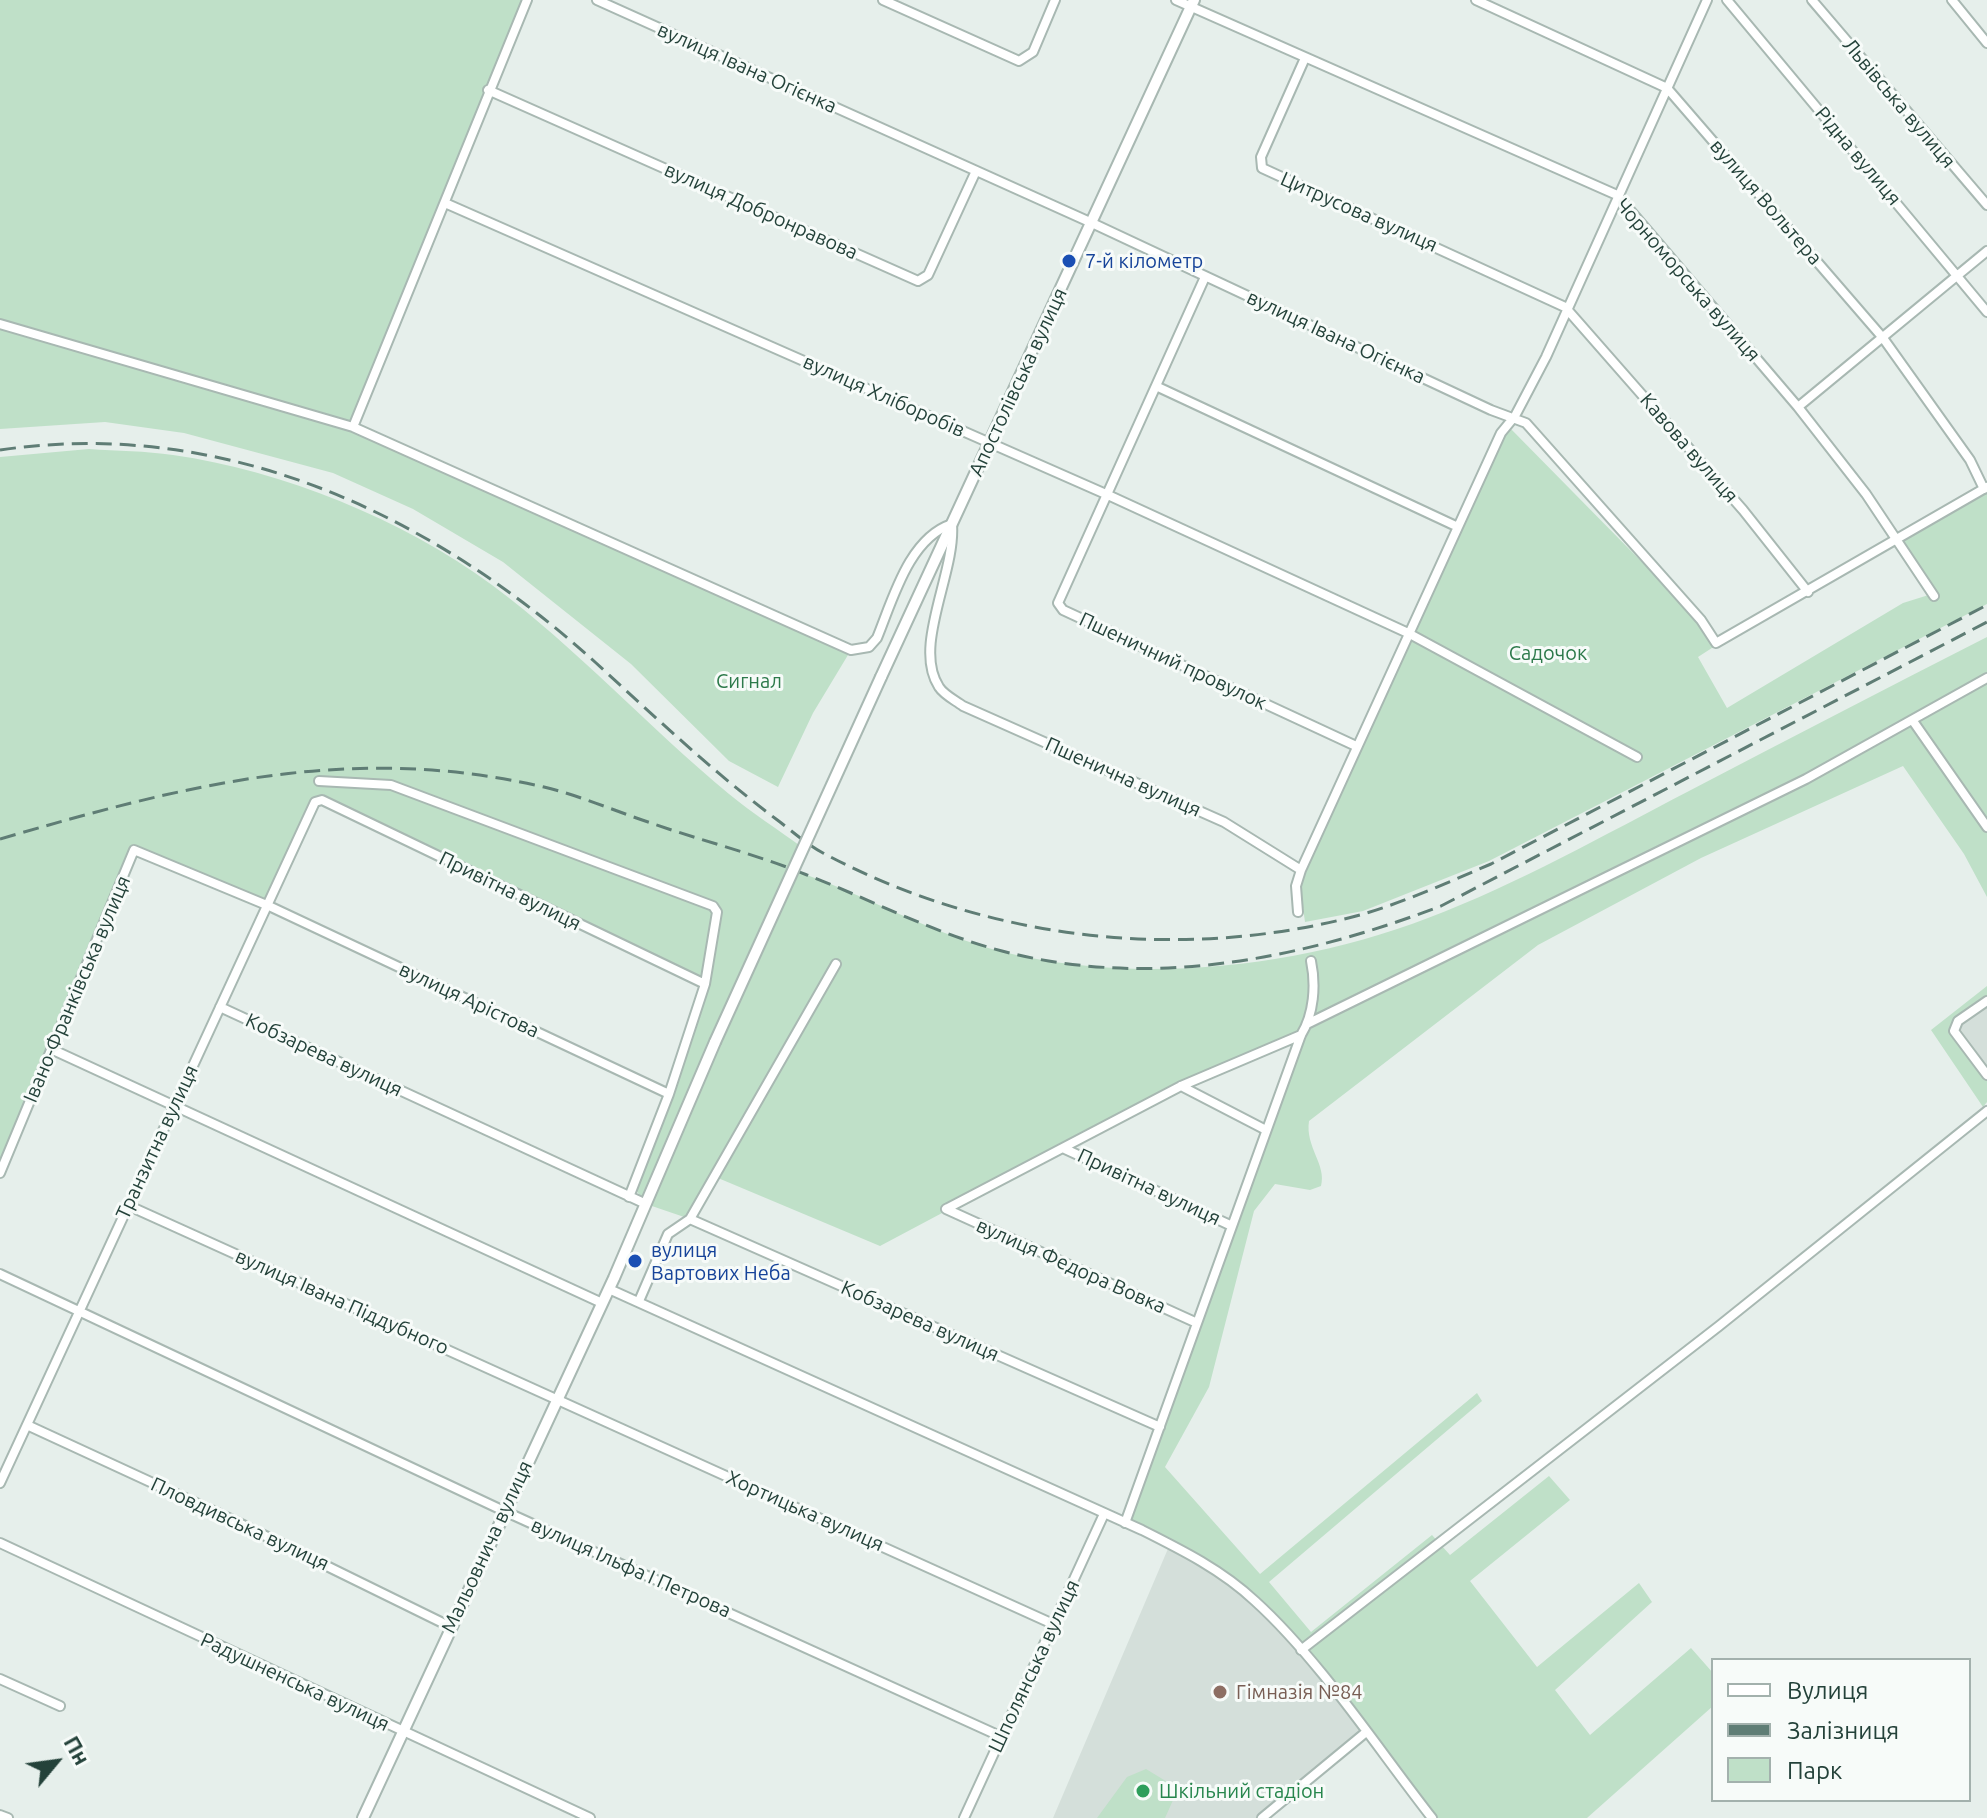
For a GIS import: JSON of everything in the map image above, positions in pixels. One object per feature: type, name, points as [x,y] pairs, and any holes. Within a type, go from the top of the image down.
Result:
[{"type":"street","points":[[353,427],[527,0]]},
{"type":"street","name":"вулиця Івана Огієнка","points":[[597,0],[1092,223],[1491,410],[1515,416],[1564,463],[1604,514],[1701,620],[1716,643],[1985,488]]},
{"type":"street","points":[[883,0],[1019,61],[1033,52],[1055,0]]},
{"type":"street","name":"Чорноморська вулиця","points":[[1176,0],[1193,4],[1305,58],[1617,195],[1798,407],[1896,538],[1934,596]]},
{"type":"street","name":"вулиця Вольтера","points":[[1476,0],[1667,88],[1883,338],[1970,460],[1985,488]]},
{"type":"street","points":[[1298,912],[1296,886],[1301,870],[1356,746],[1501,433],[1515,416],[1546,357],[1565,307],[1707,0]]},
{"type":"street","name":"Рідна вулиця","points":[[1727,0],[1987,312]]},
{"type":"street","name":"Львівська вулиця","points":[[1812,0],[1987,205]]},
{"type":"street","points":[[1952,0],[1987,43]]},
{"type":"street","name":"Апостолівська вулиця","points":[[646,1204],[715,1042],[881,677],[1193,4]]},
{"type":"street","name":"Цитрусова вулиця","points":[[1305,58],[1261,157],[1262,168],[1565,307]]},
{"type":"street","name":"вулиця Добронравова","points":[[488,90],[918,281],[928,275],[976,171]]},
{"type":"street","name":"вулиця Хліборобів","points":[[445,203],[1108,495],[1408,633],[1637,757]]},
{"type":"street","points":[[1798,407],[1960,277],[1987,251]]},
{"type":"street","points":[[1108,495],[1205,277]]},
{"type":"street","name":"Кавова вулиця","points":[[1565,307],[1743,510],[1808,592]]},
{"type":"street","points":[[0,324],[353,427],[851,650],[869,647],[877,638],[911,560],[926,539],[952,524]]},
{"type":"street","points":[[1158,387],[1458,527]]},
{"type":"street","name":"Пшеничний провулок","points":[[1108,495],[1060,595],[1058,603],[1063,610],[1356,746]]},
{"type":"street","name":"Пшенична вулиця","points":[[952,524],[954,549],[930,655],[932,675],[941,691],[963,706],[1224,822],[1301,870]]},
{"type":"street","points":[[1307,1024],[1806,779],[1987,678]]},
{"type":"street","points":[[1913,721],[1987,827]]},
{"type":"street","points":[[319,781],[391,785],[713,906],[717,912],[705,984],[669,1094],[629,1197]]},
{"type":"street","name":"Привітна вулиця","points":[[315,802],[322,800],[705,984]]},
{"type":"street","name":"Транзитна вулиця","points":[[0,1483],[315,802]]},
{"type":"street","name":"Івано-Франківська вулиця","points":[[0,1173],[134,850],[269,906]]},
{"type":"street","name":"вулиця Арістова","points":[[269,906],[669,1094]]},
{"type":"street","points":[[1125,1523],[1307,1024],[1313,997],[1311,961]]},
{"type":"street","points":[[639,1301],[661,1246],[685,1221],[836,964]]},
{"type":"street","points":[[1987,1001],[1958,1021],[1954,1031],[1987,1075]]},
{"type":"street","name":"Кобзарева вулиця","points":[[220,1007],[646,1204]]},
{"type":"street","name":"Привітна вулиця","points":[[946,1209],[1181,1086],[1301,1035]]},
{"type":"street","points":[[51,1049],[602,1303]]},
{"type":"street","points":[[1181,1086],[1266,1130]]},
{"type":"street","points":[[1301,1650],[1719,1326],[1987,1111]]},
{"type":"street","name":"Привітна вулиця","points":[[1065,1149],[1232,1226]]},
{"type":"street","name":"Мальовнича вулиця","points":[[363,1818],[646,1204]]},
{"type":"street","name":"вулиця Івана Піддубного","points":[[127,1205],[557,1398]]},
{"type":"street","name":"вулиця Федора Вовка","points":[[946,1209],[1197,1323]]},
{"type":"street","name":"Кобзарева вулиця","points":[[685,1221],[1160,1427]]},
{"type":"street","name":"вулиця Ільфа І Петрова","points":[[0,1274],[79,1314],[504,1511],[1002,1737]]},
{"type":"street","points":[[609,1289],[1200,1560],[1235,1584],[1276,1621],[1432,1818]]},
{"type":"street","name":"Хортицька вулиця","points":[[557,1398],[1053,1624]]},
{"type":"street","name":"Пловдивська вулиця","points":[[27,1425],[235,1521],[451,1627]]},
{"type":"street","name":"Шполянська вулиця","points":[[964,1818],[1104,1514]]},
{"type":"street","name":"Радушненська вулиця","points":[[0,1543],[590,1818]]},
{"type":"street","points":[[0,1679],[60,1706]]},
{"type":"street","points":[[1262,1818],[1365,1733]]},
{"type":"street","points":[[0,1815],[8,1818]]},
{"type":"shaded area","points":[[1987,1003],[1987,1068],[1958,1034],[1961,1022]]},
{"type":"shaded area","name":"Гімназія №84","points":[[1170,1544],[1200,1560],[1276,1621],[1365,1733],[1262,1818],[1053,1818]]},
{"type":"green space","name":"Сигнал","points":[[0,0],[527,0],[353,427],[851,650],[813,713],[778,787],[729,761],[631,664],[503,562],[413,509],[333,473],[184,433],[105,422],[0,429]]},
{"type":"green space","name":"Садочок","points":[[1509,427],[1699,620],[1715,646],[1698,657],[1727,708],[1903,603],[1935,593],[1900,539],[1987,492],[1987,604],[1489,861],[1363,911],[1305,922],[1300,886],[1305,868]]},
{"type":"green space","points":[[89,449],[163,454],[215,462],[299,486],[381,519],[457,561],[554,635],[729,794],[803,848],[793,870],[976,944],[1055,962],[1109,968],[1218,966],[1272,959],[1326,949],[1428,918],[1560,858],[1987,637],[1987,897],[1964,854],[1903,766],[1701,858],[1538,945],[1309,1121],[1310,1139],[1321,1171],[1321,1186],[1310,1190],[1275,1184],[1254,1211],[1209,1387],[1165,1467],[1260,1574],[1477,1393],[1482,1401],[1269,1582],[1311,1632],[1432,1535],[1450,1555],[1549,1476],[1570,1500],[1470,1581],[1537,1667],[1639,1583],[1652,1602],[1555,1690],[1590,1735],[1691,1648],[1711,1671],[1711,1708],[1587,1818],[1432,1818],[1301,1650],[1235,1584],[1125,1523],[1300,1036],[1181,1086],[880,1246],[718,1178],[690,1219],[646,1204],[633,1186],[705,984],[322,800],[315,802],[269,906],[135,850],[0,1172],[0,457]]},
{"type":"green space","points":[[1987,986],[1987,1003],[1961,1022],[1958,1034],[1987,1068],[1987,1102],[1983,1107],[1931,1030]]},
{"type":"green space","name":"Шкільний стадіон","points":[[1146,1769],[1169,1783],[1174,1798],[1165,1818],[1097,1818],[1127,1777]]},
{"type":"railway","points":[[0,450],[83,444],[165,448],[244,464],[320,488],[394,521],[464,562],[532,609],[729,782],[817,849],[886,883],[951,906],[1018,924],[1086,935],[1155,939],[1224,938],[1293,930],[1394,904],[1491,864],[1987,605]]},
{"type":"railway","points":[[0,839],[136,802],[269,776],[336,769],[403,769],[473,774],[544,787],[585,799],[788,867],[927,926],[1002,951],[1113,968],[1169,968],[1225,963],[1335,941],[1441,906],[1987,622]]},
{"type":"place","name":"7-й кілометр","points":[[1069,261]]},
{"type":"place","name":"вулиця Вартових Неба","points":[[635,1261]]},
{"type":"place","name":"Гімназія №84","points":[[1220,1692]]},
{"type":"place","name":"Шкільний стадіон","points":[[1143,1791]]}]
